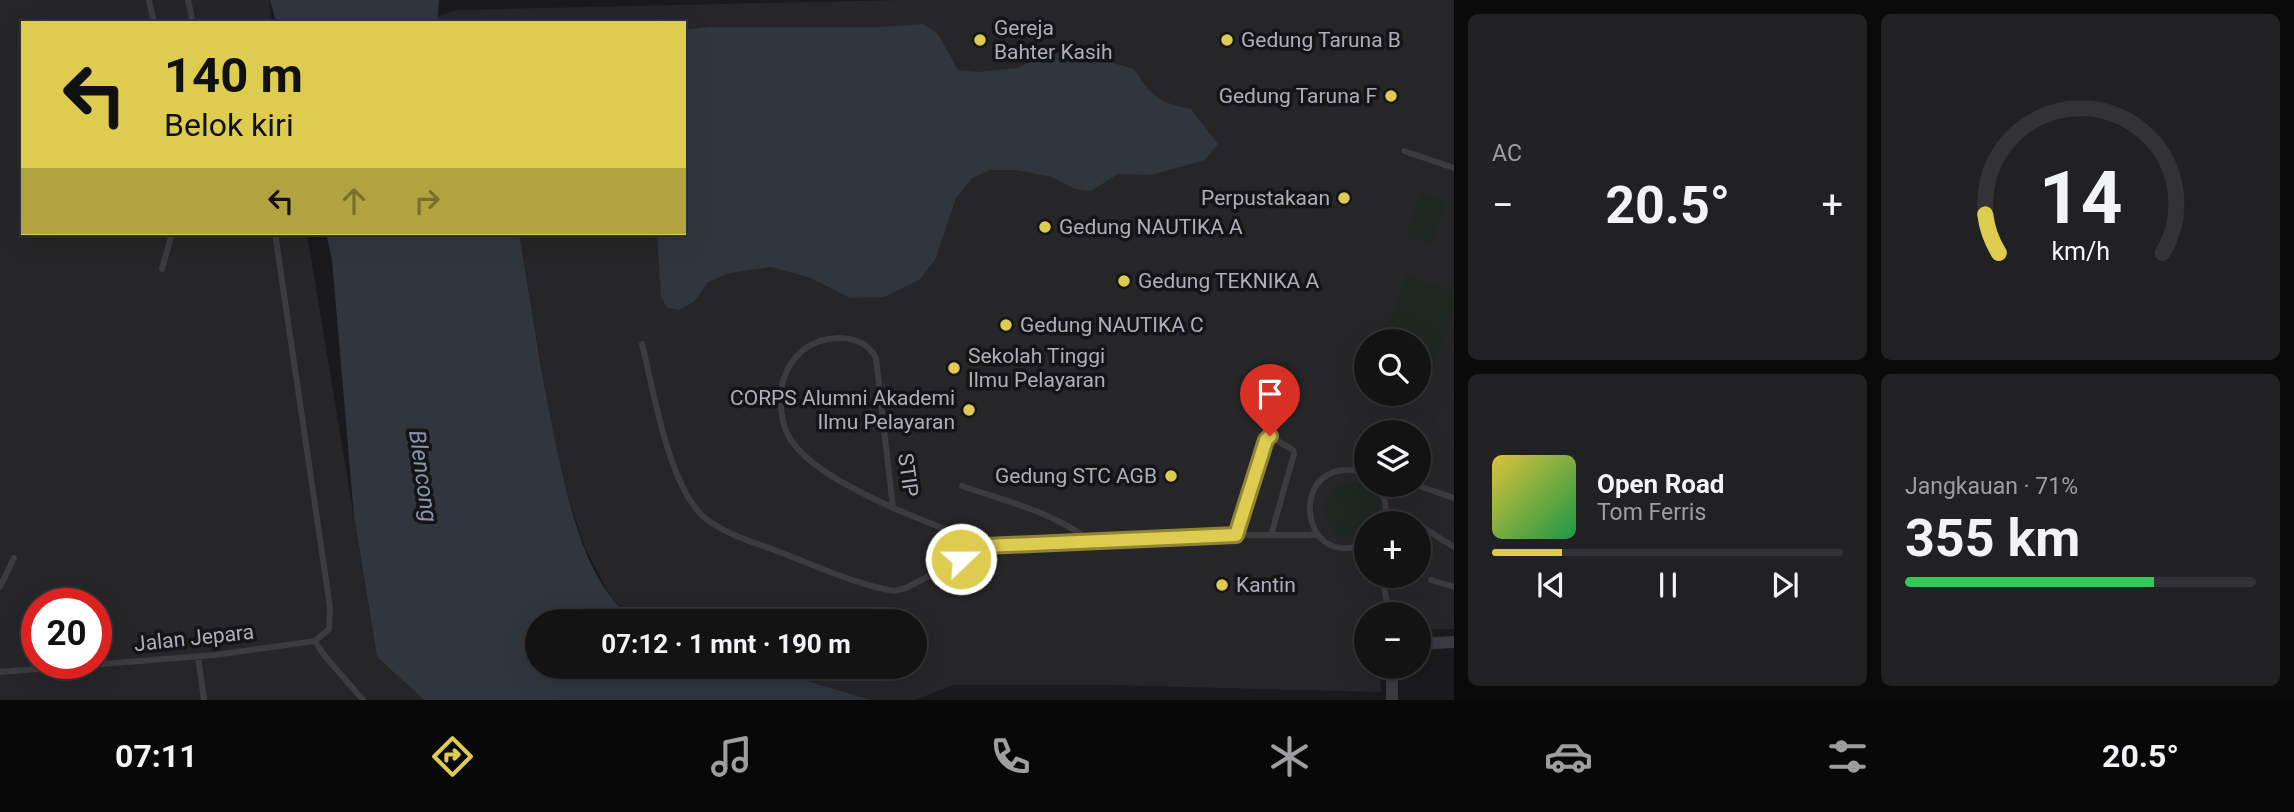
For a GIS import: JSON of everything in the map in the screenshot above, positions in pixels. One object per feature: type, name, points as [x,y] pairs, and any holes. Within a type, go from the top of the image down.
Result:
[{"type":"street","points":[[1431,643],[1454,642]]},
{"type":"street","points":[[1392,679],[1392,700]]},
{"type":"lane","points":[[149,0],[154,21]]},
{"type":"lane","points":[[188,0],[193,21]]},
{"type":"lane","points":[[1404,151],[1454,168]]},
{"type":"lane","points":[[162,269],[171,235]]},
{"type":"lane","points":[[275,235],[330,607],[329,629],[315,641],[363,700]]},
{"type":"lane","name":"STIP","points":[[893,508],[874,353],[870,346],[848,339],[830,339],[813,344],[802,351],[783,379],[780,397],[782,418],[791,440],[834,478],[893,508],[986,546],[1236,535],[1318,535]]},
{"type":"lane","points":[[642,344],[678,479],[703,516],[718,527],[810,564],[894,592],[986,546]]},
{"type":"lane","points":[[1236,535],[1266,440],[1270,436],[1293,450],[1294,454],[1270,535]]},
{"type":"lane","points":[[1354,471],[1335,472],[1321,480],[1312,492],[1308,507],[1310,522],[1318,535],[1330,544],[1345,549],[1354,546]]},
{"type":"lane","points":[[962,486],[1051,517],[1073,527],[1089,540]]},
{"type":"lane","points":[[1431,490],[1454,498]]},
{"type":"lane","points":[[1431,533],[1454,547]]},
{"type":"lane","points":[[0,587],[13,558]]},
{"type":"lane","points":[[1431,580],[1454,587]]},
{"type":"lane","name":"Jalan Jepara","points":[[0,672],[198,657],[315,641]]},
{"type":"lane","points":[[198,657],[204,700]]},
{"type":"shaded area","points":[[0,0],[269,0],[272,21],[21,21],[21,235],[307,235],[377,657],[424,700],[0,700]]},
{"type":"shaded area","name":"Sekolah Tinggi Ilmu Pelayaran","points":[[901,0],[1454,0],[1454,629],[1431,630],[1431,602],[1354,602],[1354,679],[1380,679],[1381,692],[1103,685],[953,685],[915,700],[871,700],[801,679],[927,679],[927,609],[622,609],[611,597],[585,548],[568,496],[550,419],[519,235],[686,235],[686,21],[439,21],[438,16],[456,10]]},
{"type":"shaded area","points":[[1421,193],[1447,202],[1432,244],[1406,236]]},
{"type":"shaded area","points":[[1405,275],[1454,291],[1454,308],[1431,377],[1431,329],[1387,329]]},
{"type":"shaded area","points":[[1354,482],[1354,497],[1376,497],[1379,503],[1379,511],[1354,511],[1352,537],[1340,534],[1331,527],[1326,516],[1325,505],[1330,494],[1340,486]]},
{"type":"water","points":[[270,0],[439,0],[439,21],[275,21]]},
{"type":"water","points":[[923,24],[938,34],[958,70],[977,72],[1016,68],[1068,50],[1134,69],[1157,97],[1191,109],[1218,144],[1205,160],[1151,175],[1118,174],[1091,191],[1075,189],[1052,177],[1016,170],[990,170],[972,178],[956,198],[935,260],[919,280],[884,297],[850,298],[811,278],[771,267],[730,273],[708,282],[694,302],[679,310],[668,308],[661,298],[657,235],[686,235],[686,30],[707,27],[881,27]]},
{"type":"water","name":"Blencong","points":[[326,235],[519,235],[542,374],[567,494],[592,566],[623,609],[525,609],[525,679],[801,679],[871,700],[424,700],[377,657],[354,516],[332,260]]},
{"type":"place","name":"Gereja Bahter Kasih","points":[[980,40]]},
{"type":"place","name":"Gedung Taruna B","points":[[1227,40]]},
{"type":"place","name":"Gedung Taruna F","points":[[1391,96]]},
{"type":"place","name":"Perpustakaan","points":[[1344,198]]},
{"type":"place","name":"Gedung NAUTIKA A","points":[[1045,227]]},
{"type":"place","name":"Gedung TEKNIKA A","points":[[1124,281]]},
{"type":"place","name":"Gedung NAUTIKA C","points":[[1006,325]]},
{"type":"place","name":"Sekolah Tinggi Ilmu Pelayaran","points":[[954,368]]},
{"type":"place","name":"CORPS Alumni Akademi Ilmu Pelayaran","points":[[969,410]]},
{"type":"place","name":"Gedung STC AGB","points":[[1171,476]]},
{"type":"place","name":"Kantin","points":[[1222,585]]},
{"type":"route","points":[[961,559],[986,546],[1236,535],[1266,440],[1270,436]]}]
